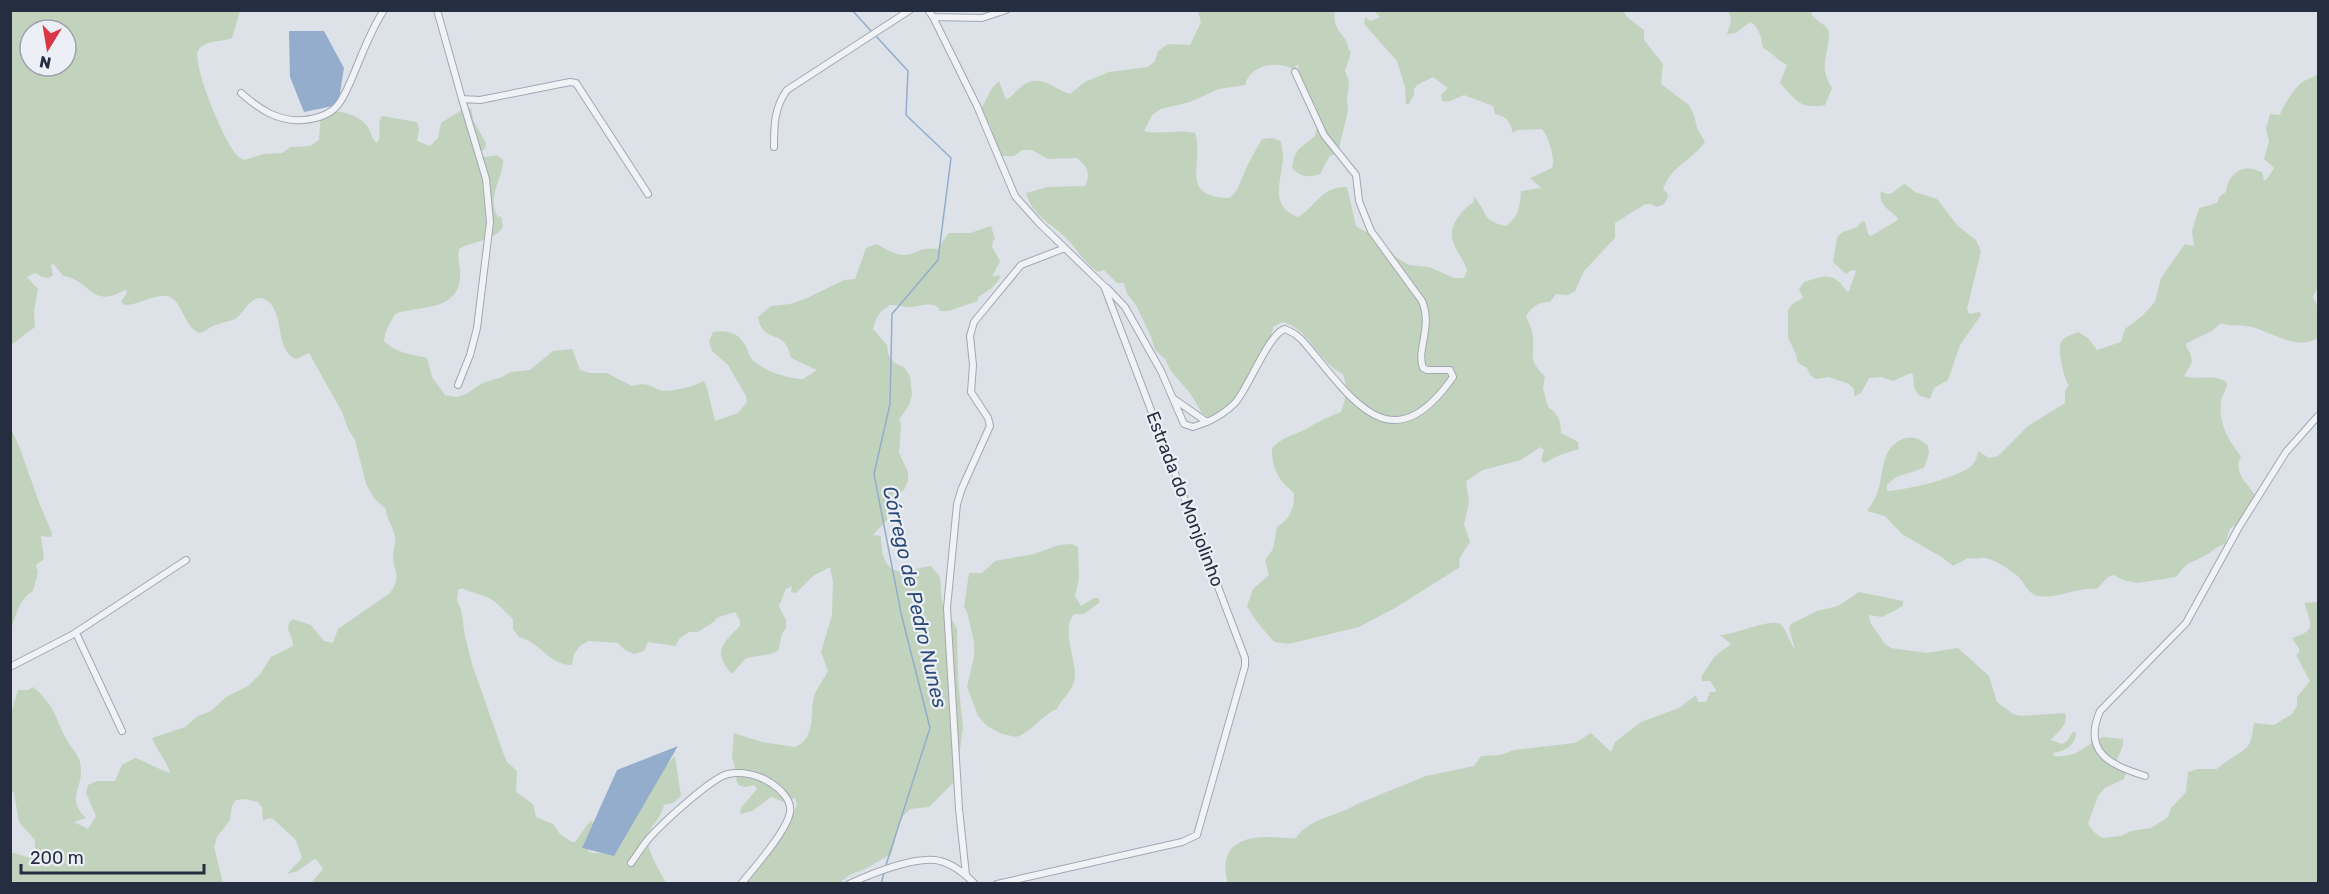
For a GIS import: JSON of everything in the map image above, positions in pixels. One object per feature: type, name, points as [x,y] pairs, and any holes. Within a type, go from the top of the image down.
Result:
[{"type":"street","points":[[241,93],[262,110],[287,120],[309,119],[328,113],[336,108],[346,92],[384,10]]},
{"type":"street","points":[[436,10],[486,180],[489,222],[477,328],[458,386]]},
{"type":"street","points":[[774,147],[775,117],[781,98],[787,90],[910,10]]},
{"type":"street","name":"Estrada do Monjolinho","points":[[928,10],[977,106],[1015,196],[1028,212],[1104,286],[1245,658],[1245,666],[1197,835],[1182,842],[997,884]]},
{"type":"street","points":[[933,17],[982,18],[1006,10]]},
{"type":"street","points":[[1104,286],[1125,307],[1161,371],[1184,424],[1193,427],[1224,413],[1235,402],[1253,376],[1274,336],[1285,329],[1302,340],[1356,402],[1373,416],[1398,421],[1416,414],[1443,390],[1453,377],[1450,370],[1423,368],[1421,359],[1427,321],[1422,301],[1371,231],[1359,201],[1356,176],[1324,135],[1295,72]]},
{"type":"street","points":[[462,99],[480,100],[570,82],[576,83],[648,194]]},
{"type":"street","points":[[966,875],[959,809],[947,608],[957,504],[990,426],[988,418],[971,392],[973,365],[970,336],[974,322],[1021,265],[1065,248]]},
{"type":"street","points":[[1174,399],[1207,422]]},
{"type":"street","points":[[2145,776],[2105,759],[2097,750],[2094,734],[2100,711],[2186,623],[2238,527],[2286,452],[2319,416]]},
{"type":"street","points":[[10,667],[76,633],[186,560]]},
{"type":"street","points":[[76,633],[122,731]]},
{"type":"street","points":[[631,863],[649,838],[714,780],[728,774],[744,773],[769,782],[780,789],[790,803],[790,812],[786,823],[765,854],[741,884]]},
{"type":"street","points":[[849,884],[905,864],[938,860],[966,875],[975,884]]},
{"type":"green space","points":[[11,11],[240,11],[232,38],[200,47],[197,59],[204,87],[218,120],[231,147],[244,160],[264,154],[282,153],[291,147],[310,146],[319,140],[321,112],[340,112],[363,121],[377,143],[382,116],[417,122],[419,129],[417,141],[430,146],[438,138],[441,123],[465,108],[471,108],[473,120],[486,143],[485,149],[478,152],[485,157],[497,155],[503,160],[494,202],[498,217],[501,216],[503,227],[494,236],[459,249],[460,278],[452,297],[436,305],[395,314],[386,331],[384,341],[398,351],[427,358],[432,377],[445,395],[456,397],[466,394],[483,383],[511,372],[530,370],[553,351],[572,349],[580,370],[589,373],[607,373],[632,386],[644,384],[670,391],[704,381],[715,421],[738,413],[747,402],[746,396],[728,365],[712,351],[709,341],[713,332],[722,331],[739,337],[751,358],[768,370],[783,376],[803,379],[817,370],[791,358],[784,342],[764,331],[761,326],[758,317],[771,306],[790,304],[844,280],[855,279],[866,248],[876,244],[897,254],[908,255],[926,249],[937,249],[949,233],[970,233],[991,226],[995,239],[992,247],[1000,261],[992,277],[999,275],[1000,278],[992,288],[978,297],[978,301],[948,311],[939,311],[939,308],[932,305],[910,307],[890,305],[879,315],[873,329],[887,345],[888,354],[894,363],[904,367],[910,376],[912,395],[909,405],[899,420],[901,424],[899,453],[908,472],[908,481],[904,490],[887,501],[887,520],[873,535],[881,536],[885,561],[893,569],[906,571],[931,566],[940,577],[942,602],[957,629],[958,680],[963,727],[957,774],[953,783],[929,807],[910,809],[903,816],[891,855],[849,875],[840,884],[742,883],[790,823],[797,804],[795,798],[786,803],[771,797],[752,811],[740,814],[741,808],[757,789],[754,785],[745,787],[738,785],[736,779],[740,770],[735,769],[732,756],[734,733],[762,742],[795,747],[806,738],[811,725],[814,696],[828,671],[821,652],[832,615],[833,581],[830,567],[813,576],[796,593],[791,592],[792,586],[786,589],[779,606],[786,620],[786,628],[782,634],[778,651],[746,658],[732,674],[726,667],[721,654],[728,638],[740,626],[740,620],[735,612],[716,618],[698,632],[689,632],[680,638],[675,646],[648,642],[644,651],[634,654],[625,650],[618,643],[588,641],[574,654],[572,665],[557,661],[533,643],[519,637],[513,629],[513,619],[488,597],[462,588],[458,590],[457,600],[461,609],[472,664],[504,755],[507,762],[517,771],[516,792],[533,804],[536,817],[553,824],[560,834],[572,842],[575,842],[590,821],[598,823],[588,851],[603,853],[675,756],[681,796],[673,803],[664,805],[648,836],[650,849],[666,883],[311,883],[323,869],[317,860],[314,859],[298,871],[287,874],[302,858],[296,840],[273,819],[263,821],[262,808],[258,802],[245,799],[236,800],[232,806],[230,820],[217,837],[214,847],[223,883],[11,883],[11,852],[30,858],[35,849],[35,840],[19,822],[14,793],[11,790],[11,714],[18,690],[28,690],[33,687],[41,694],[51,707],[68,742],[78,756],[81,771],[76,798],[80,811],[86,818],[74,822],[88,829],[96,816],[86,793],[88,785],[97,781],[115,781],[122,765],[135,758],[170,773],[152,738],[185,727],[198,716],[211,711],[226,697],[248,686],[261,673],[271,657],[293,646],[288,625],[293,619],[311,625],[324,641],[333,643],[338,629],[390,593],[396,583],[393,557],[394,533],[386,509],[374,498],[366,484],[355,440],[309,353],[296,359],[284,347],[276,313],[266,300],[260,298],[251,301],[237,318],[199,333],[193,329],[174,299],[168,296],[124,305],[121,301],[127,293],[126,289],[106,297],[98,295],[72,278],[63,276],[53,263],[51,277],[35,273],[27,277],[38,289],[34,310],[35,327],[11,345]]},
{"type":"green space","points":[[1198,11],[1335,11],[1336,26],[1351,52],[1345,71],[1349,81],[1348,111],[1338,152],[1329,157],[1320,174],[1305,176],[1292,168],[1294,157],[1299,149],[1315,136],[1317,125],[1316,106],[1297,82],[1298,64],[1293,69],[1279,65],[1265,66],[1252,73],[1245,85],[1219,89],[1190,102],[1161,109],[1152,115],[1144,131],[1195,133],[1198,185],[1204,192],[1230,198],[1237,190],[1262,139],[1272,138],[1281,141],[1283,156],[1279,191],[1283,206],[1288,212],[1298,217],[1325,193],[1347,187],[1356,226],[1374,234],[1396,257],[1409,265],[1429,267],[1454,278],[1464,278],[1467,270],[1455,247],[1452,229],[1461,213],[1474,202],[1473,196],[1488,218],[1497,224],[1506,226],[1514,219],[1518,211],[1521,191],[1541,188],[1530,178],[1552,168],[1551,148],[1542,129],[1518,130],[1513,133],[1508,121],[1495,114],[1493,106],[1464,95],[1448,102],[1442,101],[1441,95],[1448,88],[1433,77],[1417,85],[1409,104],[1406,104],[1405,87],[1397,61],[1364,24],[1365,17],[1371,21],[1380,17],[1374,11],[1623,11],[1628,18],[1644,30],[1644,40],[1663,64],[1661,84],[1689,105],[1705,142],[1676,169],[1666,182],[1663,190],[1667,192],[1668,197],[1664,204],[1657,207],[1645,204],[1615,223],[1615,238],[1584,271],[1575,291],[1568,295],[1556,294],[1550,302],[1536,305],[1526,316],[1531,327],[1534,362],[1545,377],[1543,388],[1548,407],[1558,418],[1561,433],[1578,442],[1579,449],[1544,463],[1541,461],[1544,450],[1540,447],[1521,460],[1483,470],[1466,481],[1469,502],[1464,524],[1470,542],[1459,559],[1460,567],[1395,608],[1359,627],[1289,644],[1274,642],[1247,606],[1253,589],[1269,575],[1265,560],[1273,549],[1277,527],[1289,517],[1293,504],[1294,493],[1280,478],[1275,468],[1272,448],[1285,438],[1341,412],[1346,393],[1343,374],[1326,362],[1300,331],[1282,322],[1273,327],[1271,338],[1251,380],[1242,386],[1234,401],[1214,415],[1208,417],[1202,413],[1190,393],[1170,370],[1165,359],[1155,350],[1136,305],[1127,294],[1124,283],[1117,283],[1104,270],[1098,272],[1092,268],[1066,238],[1038,214],[1029,201],[1026,193],[1048,187],[1085,186],[1088,177],[1086,167],[1077,158],[1048,159],[1032,150],[1022,150],[1014,156],[995,156],[991,127],[980,111],[992,88],[999,81],[1006,100],[1031,81],[1048,83],[1070,94],[1085,82],[1109,72],[1148,67],[1155,61],[1158,51],[1168,44],[1190,45],[1201,22]]},
{"type":"green space","points":[[1728,11],[1812,11],[1812,15],[1829,31],[1825,72],[1832,88],[1825,105],[1810,106],[1799,102],[1780,83],[1787,65],[1763,48],[1759,33],[1753,24],[1750,22],[1736,33],[1727,34],[1731,21]]},
{"type":"green space","points":[[2318,74],[2318,287],[2313,297],[2318,307],[2318,338],[2310,342],[2294,342],[2252,327],[2221,323],[2212,331],[2187,343],[2186,346],[2192,362],[2184,376],[2217,378],[2227,383],[2221,401],[2221,416],[2228,437],[2241,456],[2239,468],[2242,478],[2255,496],[2239,524],[2230,528],[2225,544],[2188,564],[2176,577],[2138,583],[2113,575],[2097,589],[2038,596],[2031,593],[2018,576],[1998,563],[1986,558],[1968,558],[1953,566],[1902,534],[1885,516],[1867,511],[1877,494],[1887,454],[1896,443],[1903,439],[1917,439],[1923,442],[1928,446],[1929,453],[1924,468],[1896,477],[1887,485],[1887,491],[1919,486],[1958,474],[1973,464],[1978,451],[1989,458],[1998,456],[2028,426],[2065,403],[2065,391],[2069,385],[2062,364],[2061,342],[2078,332],[2088,338],[2097,350],[2121,342],[2125,329],[2155,302],[2161,278],[2185,244],[2194,246],[2192,231],[2199,208],[2217,203],[2220,196],[2226,192],[2231,178],[2238,171],[2254,169],[2262,172],[2266,180],[2274,168],[2264,159],[2269,141],[2266,129],[2270,114],[2280,115],[2298,85]]},
{"type":"green space","points":[[1905,184],[1915,192],[1937,199],[1958,226],[1976,240],[1981,251],[1967,309],[1969,314],[1980,312],[1981,315],[1960,345],[1948,380],[1934,388],[1930,399],[1918,395],[1911,373],[1893,381],[1881,377],[1869,378],[1861,393],[1854,397],[1854,389],[1849,384],[1829,377],[1816,379],[1810,375],[1807,368],[1798,363],[1788,338],[1788,310],[1792,304],[1803,298],[1799,289],[1804,282],[1829,276],[1838,281],[1847,292],[1849,291],[1856,271],[1852,270],[1846,274],[1833,262],[1837,237],[1857,227],[1862,221],[1865,222],[1868,234],[1871,236],[1898,220],[1882,203],[1880,196],[1881,191],[1888,194]]},
{"type":"green space","points":[[11,429],[52,533],[51,537],[41,536],[44,559],[36,565],[38,573],[33,591],[21,603],[11,629]]},
{"type":"green space","points":[[1072,544],[1078,547],[1079,578],[1075,596],[1081,606],[1094,598],[1098,598],[1100,602],[1084,614],[1074,614],[1070,620],[1069,636],[1075,669],[1072,686],[1057,709],[1022,735],[1016,737],[1002,734],[987,726],[978,716],[967,687],[974,657],[974,642],[964,607],[969,573],[982,573],[995,561],[1034,554],[1059,545]]},
{"type":"green space","points":[[1859,592],[1903,601],[1903,606],[1882,617],[1869,615],[1870,622],[1885,644],[1891,648],[1927,653],[1958,648],[1989,676],[1997,702],[2013,714],[2021,716],[2065,713],[2064,725],[2051,740],[2062,744],[2073,732],[2076,732],[2076,737],[2069,747],[2053,753],[2054,756],[2075,753],[2103,737],[2123,739],[2117,760],[2126,773],[2124,779],[2105,788],[2098,796],[2088,824],[2102,838],[2121,836],[2131,831],[2151,828],[2168,817],[2171,808],[2186,792],[2188,772],[2198,769],[2217,769],[2248,746],[2254,723],[2274,725],[2292,714],[2297,706],[2297,697],[2310,681],[2296,655],[2299,649],[2292,638],[2309,629],[2310,622],[2305,603],[2318,602],[2318,883],[1228,884],[1226,861],[1234,846],[1241,842],[1260,837],[1296,838],[1316,821],[1426,776],[1474,766],[1481,756],[1575,743],[1591,733],[1611,752],[1615,742],[1641,722],[1679,708],[1696,695],[1698,702],[1706,702],[1710,692],[1716,692],[1710,681],[1702,681],[1701,677],[1715,656],[1731,644],[1720,635],[1775,623],[1782,626],[1795,649],[1789,629],[1791,624],[1817,611],[1838,606]]},
{"type":"water","points":[[289,31],[324,31],[344,68],[338,105],[304,112],[290,77]]},
{"type":"water","points":[[678,746],[614,856],[582,848],[617,770]]},
{"type":"waterway","name":"Córrego de Pedro Nunes","points":[[852,10],[872,32]]},
{"type":"waterway","name":"Córrego de Pedro Nunes","points":[[875,35],[908,71],[906,115],[951,158],[938,260],[892,314],[890,404],[874,474],[901,613],[930,728],[886,865]]},
{"type":"waterway","name":"Córrego de Pedro Nunes","points":[[881,884],[884,873]]}]
